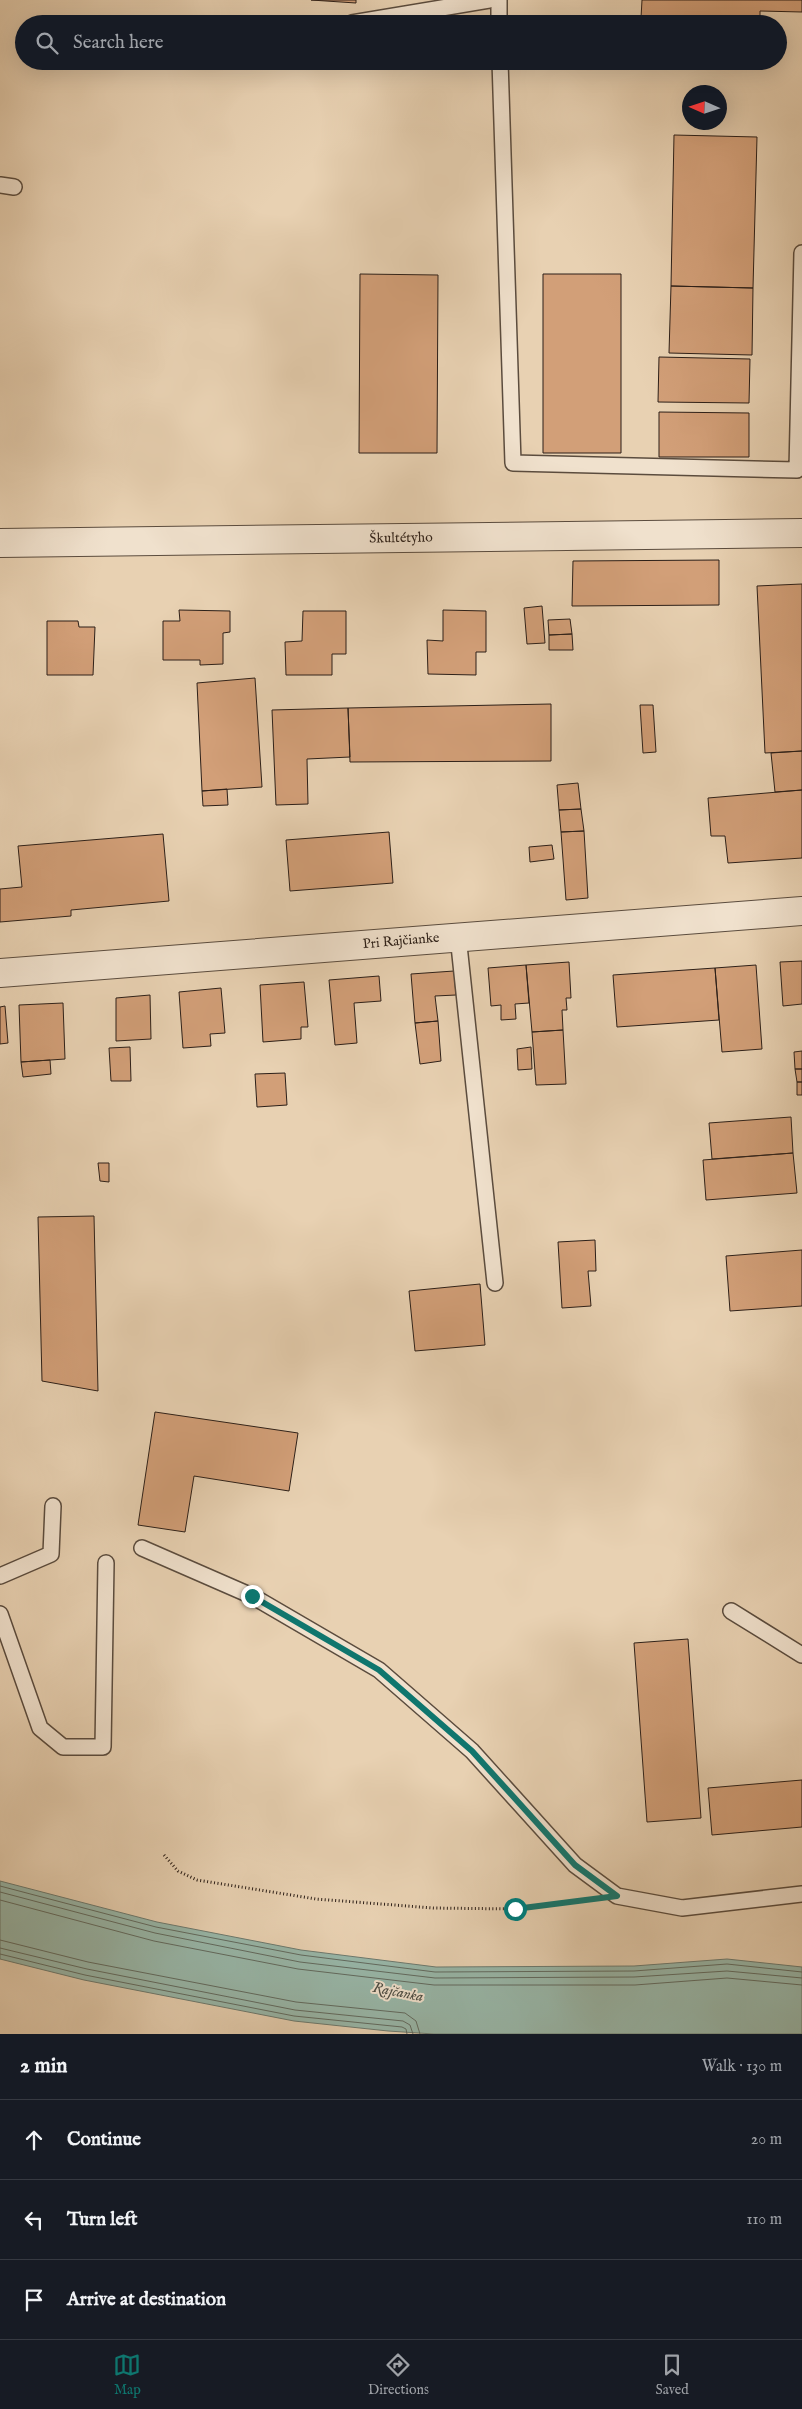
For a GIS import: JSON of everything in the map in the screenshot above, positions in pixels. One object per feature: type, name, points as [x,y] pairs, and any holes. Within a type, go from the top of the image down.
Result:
[{"type":"street","name":"Škultétyho","points":[[0,542],[802,533]]},
{"type":"street","name":"Pri Rajčianke","points":[[0,973],[458,936],[802,912]]},
{"type":"lane","points":[[400,15],[489,0]]},
{"type":"lane","points":[[499,0],[499,15]]},
{"type":"lane","points":[[500,70],[512,463],[797,470],[802,253]]},
{"type":"lane","points":[[458,936],[495,1283]]},
{"type":"lane","points":[[0,1576],[51,1554],[53,1506]]},
{"type":"lane","points":[[142,1548],[252,1596],[379,1670],[472,1751],[575,1865],[617,1896],[682,1908],[802,1894]]},
{"type":"lane","points":[[0,1614],[40,1728],[63,1747],[103,1747],[106,1563]]},
{"type":"lane","points":[[731,1611],[802,1655]]},
{"type":"path","points":[[164,1855],[178,1871],[197,1880],[316,1898],[433,1908],[515,1909],[617,1896]]},
{"type":"water","name":"Rajčanka","points":[[0,1881],[157,1922],[301,1950],[436,1967],[634,1966],[727,1959],[802,1967],[802,2034],[434,2034],[294,2021],[84,1980],[0,1959]]},
{"type":"building","points":[[311,0],[356,0],[356,3]]},
{"type":"building","points":[[642,0],[802,0],[802,12],[760,11],[760,15],[641,15]]},
{"type":"building","points":[[674,135],[757,137],[753,288],[671,286]]},
{"type":"building","points":[[360,274],[438,275],[437,453],[359,453]]},
{"type":"building","points":[[543,274],[621,274],[621,453],[543,453]]},
{"type":"building","points":[[671,286],[753,288],[752,355],[669,353]]},
{"type":"building","points":[[659,357],[750,359],[749,403],[658,402]]},
{"type":"building","points":[[659,412],[749,413],[749,457],[659,457]]},
{"type":"building","points":[[719,560],[719,605],[572,606],[573,561]]},
{"type":"building","points":[[802,584],[802,751],[765,753],[757,586]]},
{"type":"building","points":[[542,606],[545,643],[527,644],[524,608]]},
{"type":"building","points":[[179,610],[230,611],[230,632],[223,633],[223,664],[200,665],[200,660],[163,660],[163,621],[180,621]]},
{"type":"building","points":[[443,610],[486,611],[486,652],[476,652],[476,675],[428,674],[427,640],[443,641]]},
{"type":"building","points":[[303,611],[346,611],[346,654],[332,654],[332,675],[286,675],[285,642],[302,641]]},
{"type":"building","points":[[570,619],[572,634],[549,635],[548,620]]},
{"type":"building","points":[[47,621],[78,621],[79,627],[95,627],[93,675],[47,675]]},
{"type":"building","points":[[572,634],[573,650],[549,650],[549,635]]},
{"type":"building","points":[[255,678],[262,787],[202,791],[197,683]]},
{"type":"building","points":[[551,704],[551,761],[350,762],[348,708]]},
{"type":"building","points":[[640,705],[653,705],[656,752],[643,753]]},
{"type":"building","points":[[348,708],[350,757],[307,759],[308,804],[276,805],[272,710]]},
{"type":"building","points":[[802,751],[802,790],[775,792],[771,753]]},
{"type":"building","points":[[578,783],[581,809],[559,810],[557,785]]},
{"type":"building","points":[[227,789],[228,805],[203,806],[202,791]]},
{"type":"building","points":[[802,790],[802,858],[728,863],[725,836],[711,836],[708,798]]},
{"type":"building","points":[[581,809],[584,831],[561,832],[559,810]]},
{"type":"building","points":[[584,831],[588,898],[566,900],[561,832]]},
{"type":"building","points":[[389,832],[393,883],[290,891],[286,840]]},
{"type":"building","points":[[163,834],[169,901],[71,910],[71,916],[0,922],[0,889],[22,887],[18,846]]},
{"type":"building","points":[[552,845],[554,859],[530,862],[529,847]]},
{"type":"building","points":[[802,961],[802,1004],[783,1006],[780,962]]},
{"type":"building","points":[[569,962],[571,998],[566,998],[567,1010],[562,1010],[563,1030],[532,1032],[526,965]]},
{"type":"building","points":[[526,965],[529,1003],[515,1004],[516,1019],[501,1020],[501,1005],[491,1006],[488,968]]},
{"type":"building","points":[[756,965],[762,1049],[722,1052],[715,968]]},
{"type":"building","points":[[715,968],[719,1020],[617,1027],[613,975]]},
{"type":"building","points":[[454,971],[456,995],[435,996],[438,1021],[415,1023],[411,974]]},
{"type":"building","points":[[379,976],[381,1001],[354,1003],[357,1043],[335,1045],[329,980]]},
{"type":"building","points":[[304,982],[308,1027],[301,1027],[301,1039],[263,1042],[260,985]]},
{"type":"building","points":[[221,988],[225,1033],[210,1034],[211,1046],[183,1048],[179,992]]},
{"type":"building","points":[[150,995],[151,1039],[116,1041],[116,998]]},
{"type":"building","points":[[63,1003],[65,1059],[21,1062],[19,1005]]},
{"type":"building","points":[[5,1006],[8,1043],[0,1044],[0,1007]]},
{"type":"building","points":[[438,1021],[441,1061],[420,1064],[415,1023]]},
{"type":"building","points":[[563,1030],[566,1084],[536,1085],[532,1032]]},
{"type":"building","points":[[130,1047],[131,1081],[111,1081],[109,1048]]},
{"type":"building","points":[[531,1047],[532,1069],[518,1070],[517,1049]]},
{"type":"building","points":[[802,1051],[802,1069],[795,1069],[794,1052]]},
{"type":"building","points":[[50,1060],[51,1074],[23,1077],[21,1062]]},
{"type":"building","points":[[795,1069],[802,1069],[802,1082],[797,1082]]},
{"type":"building","points":[[285,1073],[287,1105],[257,1107],[255,1074]]},
{"type":"building","points":[[797,1082],[802,1082],[802,1095],[797,1095]]},
{"type":"building","points":[[791,1117],[793,1153],[712,1159],[709,1123]]},
{"type":"building","points":[[793,1153],[797,1193],[706,1200],[703,1160]]},
{"type":"building","points":[[98,1163],[109,1163],[109,1182],[100,1181]]},
{"type":"building","points":[[94,1216],[98,1391],[42,1381],[38,1217]]},
{"type":"building","points":[[595,1240],[596,1271],[588,1271],[591,1306],[562,1308],[558,1242]]},
{"type":"building","points":[[802,1250],[802,1306],[730,1311],[726,1256]]},
{"type":"building","points":[[480,1284],[485,1345],[415,1351],[409,1291]]},
{"type":"building","points":[[155,1412],[298,1433],[289,1491],[194,1476],[185,1532],[138,1525]]},
{"type":"building","points":[[688,1639],[701,1818],[647,1822],[634,1643]]},
{"type":"building","points":[[802,1780],[802,1827],[712,1835],[708,1788]]},
{"type":"route","points":[[252,1596],[379,1670],[472,1751],[575,1865],[617,1896],[515,1909]]}]
